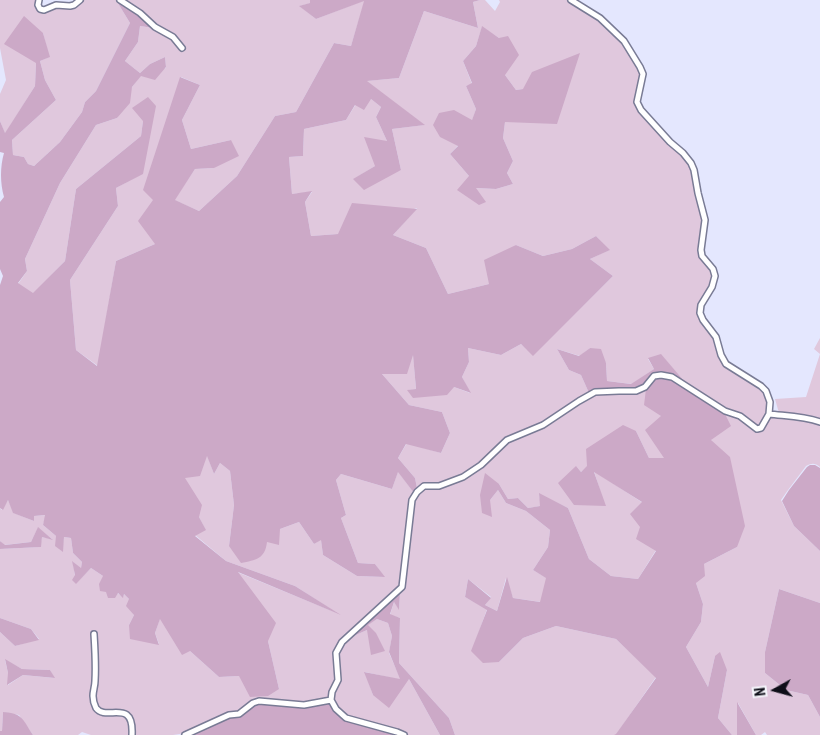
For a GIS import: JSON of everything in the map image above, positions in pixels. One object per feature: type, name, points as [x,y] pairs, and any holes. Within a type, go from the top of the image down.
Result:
[{"type":"street","points":[[39,0],[38,5],[40,9],[44,10],[56,5],[74,5],[80,0]]},
{"type":"street","points":[[120,0],[140,13],[155,27],[172,37],[182,48]]},
{"type":"street","points":[[404,735],[346,718],[336,709],[331,700],[332,692],[338,680],[336,653],[342,642],[402,587],[412,500],[416,492],[424,486],[439,486],[463,476],[481,464],[507,440],[543,425],[595,392],[636,392],[645,387],[654,376],[672,377],[725,411],[740,416],[757,429],[762,428],[769,414],[770,402],[766,392],[761,386],[726,364],[721,355],[716,337],[700,313],[701,305],[712,287],[715,276],[713,269],[702,256],[700,250],[705,220],[691,162],[641,110],[637,102],[643,74],[624,41],[600,18],[571,0]]},
{"type":"street","points":[[769,414],[820,422]]},
{"type":"street","points":[[94,634],[96,659],[94,704],[97,710],[103,713],[121,712],[126,715],[130,720],[132,735]]},
{"type":"street","points":[[185,735],[229,715],[239,714],[253,703],[259,701],[304,704],[331,700]]},
{"type":"shaded area","points":[[0,0],[37,0],[44,12],[57,8],[75,7],[84,0],[116,0],[130,23],[96,91],[85,102],[82,112],[60,142],[34,166],[28,164],[24,157],[13,155],[12,140],[56,100],[45,80],[40,61],[49,57],[43,33],[36,63],[35,86],[5,134],[0,121],[0,94],[6,80],[0,48]]},
{"type":"shaded area","points":[[116,0],[139,15],[154,28],[140,26],[138,42],[125,61],[140,73],[150,64],[165,57],[166,67],[155,80],[141,76],[132,87],[130,103],[117,118],[96,125],[60,183],[25,259],[27,271],[18,283],[33,293],[65,261],[76,189],[141,136],[143,121],[132,108],[148,97],[156,106],[143,174],[116,188],[118,206],[70,280],[76,350],[97,366],[116,261],[155,244],[138,221],[153,200],[143,190],[180,77],[200,85],[182,120],[191,149],[231,140],[239,156],[214,168],[195,169],[175,200],[199,211],[237,176],[275,116],[296,112],[334,43],[351,46],[364,1],[316,19],[299,6],[310,3],[310,0],[480,0],[473,2],[478,28],[424,11],[399,78],[367,81],[425,125],[392,129],[401,170],[364,190],[353,179],[375,166],[364,137],[387,141],[376,117],[381,107],[371,99],[364,110],[355,105],[346,120],[304,129],[303,156],[289,157],[292,194],[312,191],[305,202],[311,236],[338,234],[352,203],[417,209],[393,235],[426,248],[448,294],[489,284],[484,260],[516,245],[543,256],[572,249],[596,236],[610,250],[590,259],[613,276],[533,356],[521,344],[501,355],[468,348],[469,362],[462,377],[471,393],[454,387],[447,395],[413,398],[407,390],[416,389],[413,355],[407,374],[382,374],[409,405],[442,412],[450,433],[441,453],[406,444],[398,458],[415,478],[417,488],[414,493],[398,472],[392,489],[341,474],[336,480],[346,515],[341,518],[358,563],[375,564],[385,577],[357,576],[323,555],[321,540],[314,544],[299,522],[280,529],[279,545],[267,542],[264,552],[259,558],[241,563],[229,546],[234,505],[230,471],[220,463],[214,474],[207,456],[200,476],[185,478],[202,505],[199,517],[206,530],[195,536],[226,561],[295,586],[341,615],[238,572],[276,623],[268,641],[279,689],[268,696],[250,697],[239,676],[219,677],[190,651],[182,655],[160,619],[155,633],[159,645],[130,639],[129,625],[134,615],[126,606],[129,599],[124,594],[123,598],[118,593],[115,598],[108,598],[106,592],[100,591],[99,584],[103,576],[91,568],[76,584],[72,580],[75,575],[72,561],[81,568],[82,562],[73,553],[71,538],[64,537],[63,552],[55,546],[56,536],[43,525],[45,515],[34,516],[34,521],[13,513],[8,500],[3,510],[0,508],[0,285],[3,276],[0,269],[0,202],[4,197],[1,175],[4,153],[0,152],[0,121],[5,133],[35,86],[36,63],[4,44],[24,16],[43,33],[50,57],[40,61],[45,80],[56,100],[12,140],[13,155],[24,157],[28,164],[34,166],[60,142],[82,112],[85,102],[96,91],[130,23]]},
{"type":"shaded area","points":[[124,0],[310,0],[311,3],[300,6],[316,19],[365,0],[351,46],[334,43],[296,112],[275,116],[237,176],[199,211],[174,200],[195,169],[214,168],[231,140],[191,149],[182,120],[200,85],[181,77],[153,199],[155,244],[116,261],[98,366],[76,350],[70,280],[118,206],[116,188],[143,173],[143,121],[141,136],[76,189],[65,261],[33,294],[18,284],[27,271],[25,259],[60,183],[96,125],[117,118],[132,87],[141,75],[166,68],[165,57],[150,64],[140,73],[125,61],[138,42],[140,26],[154,28],[171,38],[183,51],[181,44]]},
{"type":"shaded area","points":[[485,0],[495,11],[500,2],[499,0],[567,0],[599,20],[623,43],[641,74],[635,102],[639,112],[689,164],[703,220],[698,250],[700,256],[711,270],[712,276],[710,286],[699,305],[698,313],[714,338],[719,356],[764,393],[768,402],[767,414],[760,426],[757,427],[741,415],[727,409],[685,382],[661,355],[648,359],[654,369],[632,384],[607,381],[606,363],[590,348],[580,356],[557,349],[569,370],[581,375],[589,393],[542,423],[506,438],[479,463],[462,475],[439,484],[424,484],[417,488],[415,478],[398,458],[407,443],[441,453],[450,433],[442,412],[409,405],[382,374],[413,353],[416,389],[454,387],[470,393],[462,377],[469,362],[468,348],[501,355],[521,344],[533,355],[613,276],[590,259],[609,250],[596,236],[572,249],[543,256],[516,245],[489,284],[448,294],[426,248],[393,235],[417,208],[338,234],[311,236],[305,202],[312,192],[292,194],[289,157],[303,156],[304,129],[346,120],[356,104],[371,99],[381,107],[376,117],[387,141],[375,166],[354,179],[401,170],[392,129],[424,125],[366,81],[399,78],[424,11],[478,28],[473,2]],"holes":[[[482,27],[499,38],[505,75],[516,90],[523,89],[505,122],[503,138],[513,161],[507,173],[513,184],[496,189],[475,188],[469,176],[450,154],[466,133],[476,109],[466,86],[472,84],[463,61],[476,46]]]},
{"type":"shaded area","points":[[482,26],[499,38],[508,36],[519,55],[505,75],[516,90],[523,89],[532,72],[580,53],[557,124],[505,122],[503,138],[513,161],[507,173],[513,184],[496,189],[476,188],[486,202],[479,205],[457,190],[469,176],[450,154],[458,146],[440,137],[433,125],[439,113],[454,110],[472,120],[476,109],[466,86],[472,83],[463,61],[476,46]]},
{"type":"shaded area","points":[[820,338],[820,354],[814,349]]},
{"type":"shaded area","points":[[590,348],[601,349],[606,363],[607,381],[631,384],[654,369],[648,358],[661,354],[685,382],[660,373],[636,389],[589,393],[581,375],[569,370],[557,349],[579,356]]},
{"type":"shaded area","points":[[820,354],[820,420],[779,413],[775,399],[806,397]]},
{"type":"shaded area","points":[[655,378],[672,379],[724,412],[731,426],[711,440],[730,457],[745,526],[737,547],[704,564],[705,576],[696,583],[703,604],[701,622],[686,647],[708,687],[715,656],[720,652],[727,670],[718,718],[732,735],[614,735],[656,678],[616,639],[556,626],[523,638],[499,662],[483,663],[471,651],[487,610],[465,597],[468,579],[491,598],[485,605],[497,611],[507,577],[513,598],[540,602],[546,578],[533,570],[548,547],[550,530],[526,511],[506,503],[498,490],[490,500],[492,517],[482,513],[480,495],[485,473],[499,484],[508,499],[518,498],[528,508],[540,506],[539,493],[568,508],[589,559],[611,576],[638,579],[656,551],[636,539],[640,527],[630,514],[642,502],[594,472],[606,506],[574,505],[558,483],[576,466],[581,472],[587,466],[586,449],[623,425],[636,431],[649,458],[664,458],[645,430],[661,416],[644,405],[646,389]]},
{"type":"shaded area","points":[[646,389],[661,416],[665,458],[649,458],[636,431],[581,472],[576,466],[605,506],[594,471],[643,503],[640,527],[656,550],[638,579],[611,576],[589,559],[568,508],[539,494],[541,506],[528,508],[518,498],[508,499],[499,484],[490,500],[498,490],[506,503],[526,511],[550,530],[548,547],[533,570],[547,578],[541,602],[513,598],[506,578],[497,611],[485,605],[491,597],[468,579],[465,597],[487,609],[472,651],[499,662],[523,638],[556,626],[616,639],[656,677],[616,735],[455,735],[449,718],[399,663],[400,618],[390,615],[394,602],[399,609],[414,501],[418,493],[425,488],[464,478],[508,442],[595,394],[637,394]]},
{"type":"shaded area","points":[[724,412],[739,418],[757,431],[763,429],[771,416],[803,419],[820,425],[820,467],[813,464],[806,466],[781,500],[794,526],[820,551],[820,603],[779,589],[765,652],[765,673],[786,690],[808,695],[820,717],[820,735],[767,735],[765,732],[761,735],[756,735],[738,703],[737,735],[732,735],[718,718],[727,670],[715,656],[708,687],[686,647],[701,622],[703,604],[696,583],[704,564],[737,547],[711,440]]},
{"type":"shaded area","points":[[207,455],[214,474],[220,463],[230,471],[234,505],[229,546],[267,542],[280,529],[299,522],[314,544],[321,539],[323,555],[357,576],[384,577],[375,564],[358,563],[341,518],[346,515],[336,480],[341,474],[392,489],[398,471],[414,493],[400,586],[340,640],[334,653],[335,680],[329,698],[303,702],[259,699],[238,712],[186,733],[134,735],[128,713],[104,710],[96,704],[96,633],[92,704],[96,711],[102,714],[119,714],[127,718],[130,735],[91,735],[82,732],[78,735],[33,735],[19,715],[3,712],[2,732],[0,731],[0,632],[15,646],[39,639],[31,629],[0,618],[0,549],[40,547],[42,537],[52,539],[38,528],[31,542],[4,545],[0,541],[0,508],[2,510],[8,500],[14,513],[34,521],[33,516],[46,515],[43,525],[56,536],[62,551],[64,537],[71,538],[73,553],[82,562],[81,569],[73,562],[76,583],[91,568],[103,576],[117,593],[123,597],[124,594],[129,599],[134,615],[129,625],[159,644],[155,633],[160,618],[190,651],[219,677],[239,676],[279,689],[268,641],[237,572],[337,613],[295,586],[226,561],[195,535],[205,529],[184,477]],"holes":[[[5,660],[22,669],[50,670],[54,678],[23,675],[8,685]]]},
{"type":"shaded area","points":[[810,465],[820,468],[820,551],[794,526],[782,501]]},
{"type":"shaded area","points":[[38,527],[53,540],[42,537],[41,547],[0,549],[0,541],[5,545],[31,542]]},
{"type":"shaded area","points":[[779,589],[820,603],[820,717],[808,695],[786,690],[765,673],[765,652]]},
{"type":"shaded area","points":[[400,592],[399,610],[394,602],[390,614],[400,618],[399,663],[449,718],[455,735],[440,735],[409,679],[389,708],[373,695],[364,672],[400,679],[389,652],[392,636],[388,623],[377,619],[368,625],[376,633],[385,651],[371,655],[367,630],[349,638]]},
{"type":"shaded area","points":[[0,618],[31,629],[39,640],[15,646],[0,632]]},
{"type":"shaded area","points":[[377,619],[388,623],[392,636],[389,653],[401,680],[365,672],[373,695],[409,679],[440,735],[406,735],[404,732],[348,716],[337,707],[333,699],[333,693],[340,680],[338,653],[349,638],[367,630],[367,625]]},
{"type":"shaded area","points":[[5,659],[22,669],[50,670],[55,678],[23,675],[7,685],[8,673]]},
{"type":"shaded area","points":[[330,702],[345,719],[399,735],[190,735],[230,717],[240,716],[254,705],[260,703]]},
{"type":"shaded area","points":[[737,702],[756,735],[737,735]]},
{"type":"shaded area","points":[[3,712],[15,714],[22,718],[33,735],[0,735]]}]
